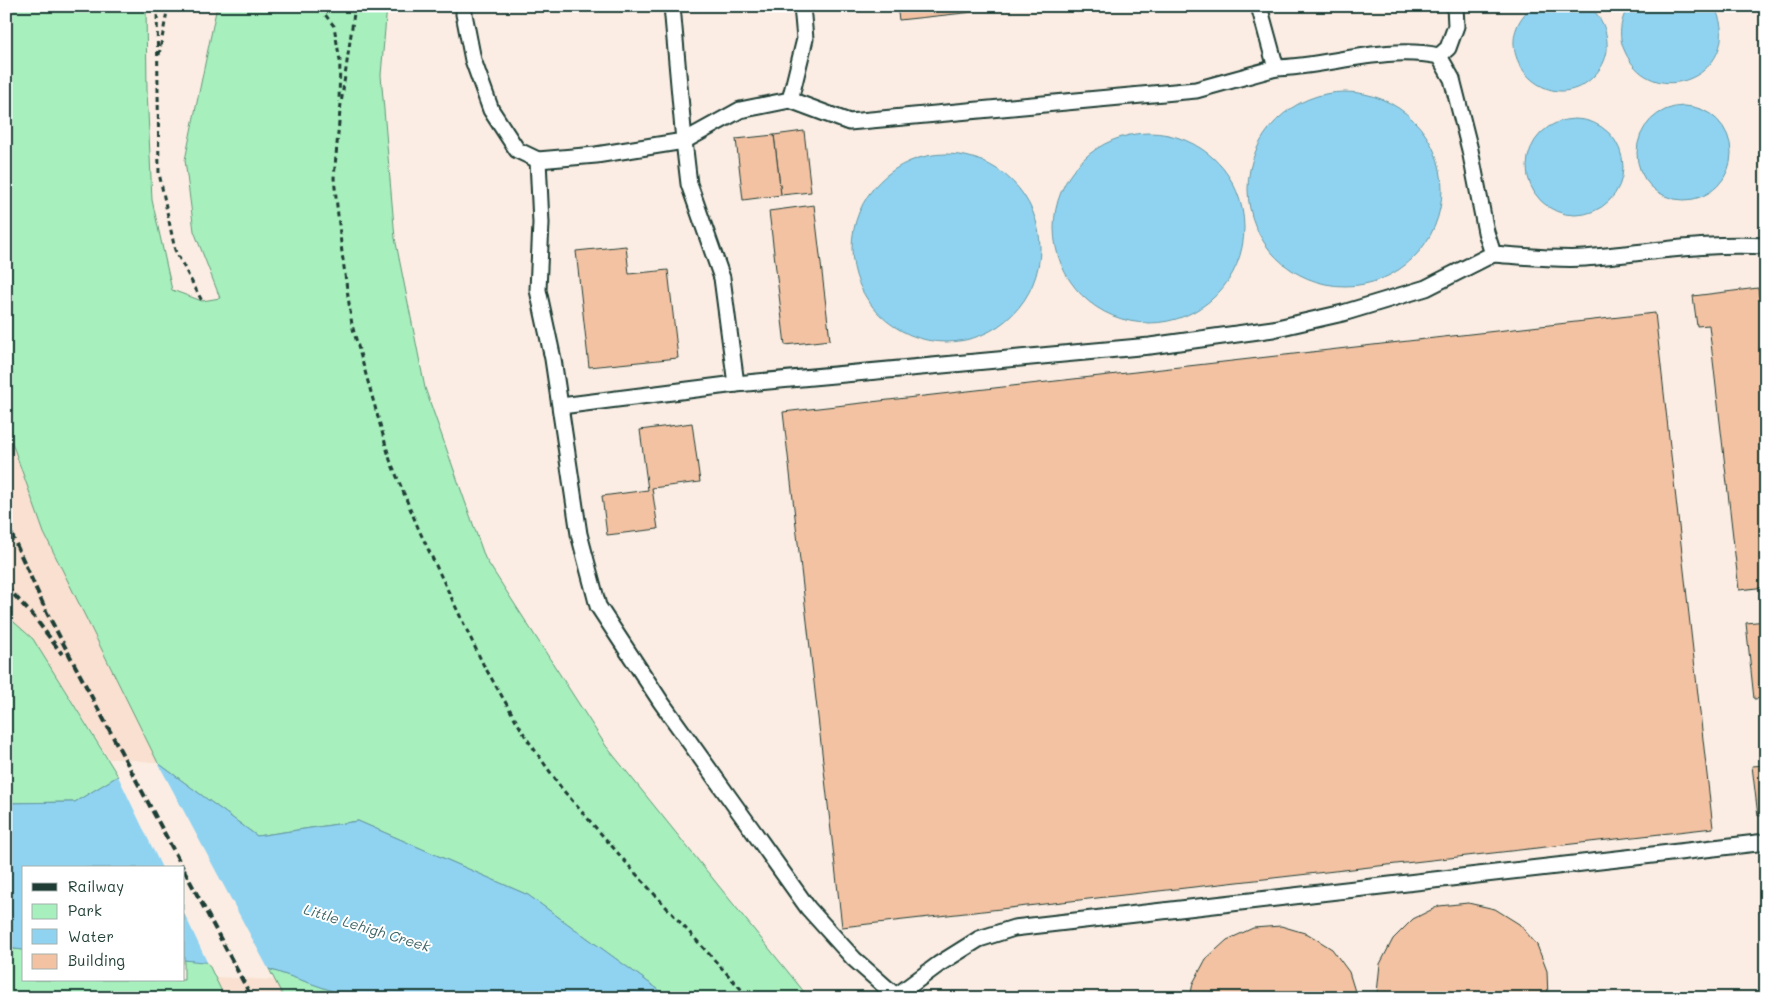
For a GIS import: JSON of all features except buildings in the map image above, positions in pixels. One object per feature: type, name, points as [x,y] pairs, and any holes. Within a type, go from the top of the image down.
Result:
[{"type":"lane","points":[[464,6],[473,60],[491,110],[517,150],[538,160],[596,155],[684,142],[740,110],[790,100],[849,122],[1196,90],[1276,68],[1300,67],[1380,53],[1419,52],[1438,56],[1452,79],[1470,150],[1486,232],[1493,254]]},
{"type":"lane","points":[[672,6],[689,184],[722,278],[736,384]]},
{"type":"lane","points":[[790,100],[805,39],[802,6]]},
{"type":"lane","points":[[1259,6],[1276,68]]},
{"type":"lane","points":[[1438,56],[1448,48],[1456,26],[1455,6]]},
{"type":"lane","points":[[538,160],[541,223],[538,290],[561,406],[579,534],[598,606],[661,702],[808,908],[854,959],[897,997],[939,964],[979,939],[1014,928],[1766,842]]},
{"type":"lane","points":[[561,406],[736,384],[1150,346],[1273,329],[1344,313],[1426,288],[1493,254],[1583,258],[1661,250],[1747,245],[1766,246]]},
{"type":"path","points":[[157,6],[159,173],[175,250],[202,301]]},
{"type":"path","points":[[158,63],[168,6]]},
{"type":"path","points":[[306,7],[320,8],[326,6]]},
{"type":"path","points":[[356,6],[340,112],[334,178],[352,325],[390,460],[419,530],[483,664],[527,739],[562,789],[637,876],[749,998]]},
{"type":"path","points":[[320,8],[334,26],[340,61],[340,112]]},
{"type":"shaded area","points":[[6,426],[44,533],[158,763],[109,759],[33,639],[6,615]]},
{"type":"shaded area","points":[[214,977],[275,980],[284,998],[225,998]]},
{"type":"green space","points":[[6,6],[146,6],[147,90],[152,200],[172,290],[202,301],[220,298],[194,231],[185,160],[217,6],[387,6],[381,75],[395,238],[425,388],[485,558],[606,746],[809,998],[670,998],[528,895],[358,821],[257,836],[158,763],[44,533],[6,426]]},
{"type":"green space","points":[[6,615],[33,639],[118,776],[75,802],[6,803]]},
{"type":"green space","points":[[6,948],[22,950],[22,982],[185,982],[185,960],[207,961],[225,998],[6,998]]},
{"type":"green space","points":[[269,969],[342,994],[353,998],[284,998]]},
{"type":"water","points":[[1533,6],[1588,6],[1601,20],[1607,38],[1606,57],[1593,77],[1575,89],[1557,91],[1540,85],[1526,74],[1517,59],[1514,41],[1519,23]]},
{"type":"water","points":[[1629,6],[1714,6],[1721,30],[1718,50],[1708,67],[1692,78],[1673,83],[1654,80],[1636,68],[1621,42],[1621,26]]},
{"type":"water","points":[[1345,92],[1373,96],[1391,104],[1406,114],[1420,128],[1430,143],[1438,161],[1442,189],[1438,217],[1430,235],[1420,250],[1406,264],[1391,274],[1373,282],[1345,286],[1317,282],[1299,274],[1284,264],[1270,250],[1260,235],[1252,217],[1248,189],[1252,161],[1260,143],[1270,128],[1284,114],[1299,104],[1317,96]]},
{"type":"water","points":[[1684,106],[1702,110],[1717,120],[1727,135],[1731,153],[1727,171],[1717,186],[1702,196],[1684,200],[1666,196],[1651,186],[1641,171],[1637,153],[1641,135],[1651,120],[1666,110]]},
{"type":"water","points":[[1575,119],[1593,123],[1609,133],[1619,149],[1623,167],[1619,185],[1609,201],[1593,211],[1575,215],[1557,211],[1541,201],[1531,185],[1527,167],[1531,149],[1541,133],[1557,123]]},
{"type":"water","points":[[1158,133],[1186,140],[1217,160],[1237,191],[1243,209],[1243,247],[1237,265],[1217,296],[1186,316],[1168,322],[1140,323],[1130,322],[1104,312],[1088,302],[1075,289],[1061,265],[1055,247],[1054,219],[1055,209],[1065,183],[1075,167],[1088,154],[1112,140],[1130,134]]},
{"type":"water","points":[[937,154],[955,154],[982,161],[1013,181],[1033,212],[1040,239],[1040,257],[1033,284],[1013,315],[982,335],[955,342],[937,342],[919,338],[902,331],[886,321],[873,308],[863,292],[856,275],[852,257],[852,239],[856,221],[863,204],[873,188],[886,175],[902,165],[919,158]]},
{"type":"water","name":"Little Lehigh Creek","points":[[158,763],[257,836],[358,821],[528,895],[670,998],[353,998],[269,969],[185,960],[185,866],[22,866],[22,950],[6,948],[6,803],[75,802],[118,776]]},
{"type":"pier","points":[[152,762],[158,763],[270,972],[208,964],[185,915],[185,866],[161,866],[117,774]]},
{"type":"railway","points":[[6,522],[47,613],[182,866]]},
{"type":"railway","points":[[6,586],[35,618],[62,654]]},
{"type":"railway","points":[[185,872],[252,998]]}]
